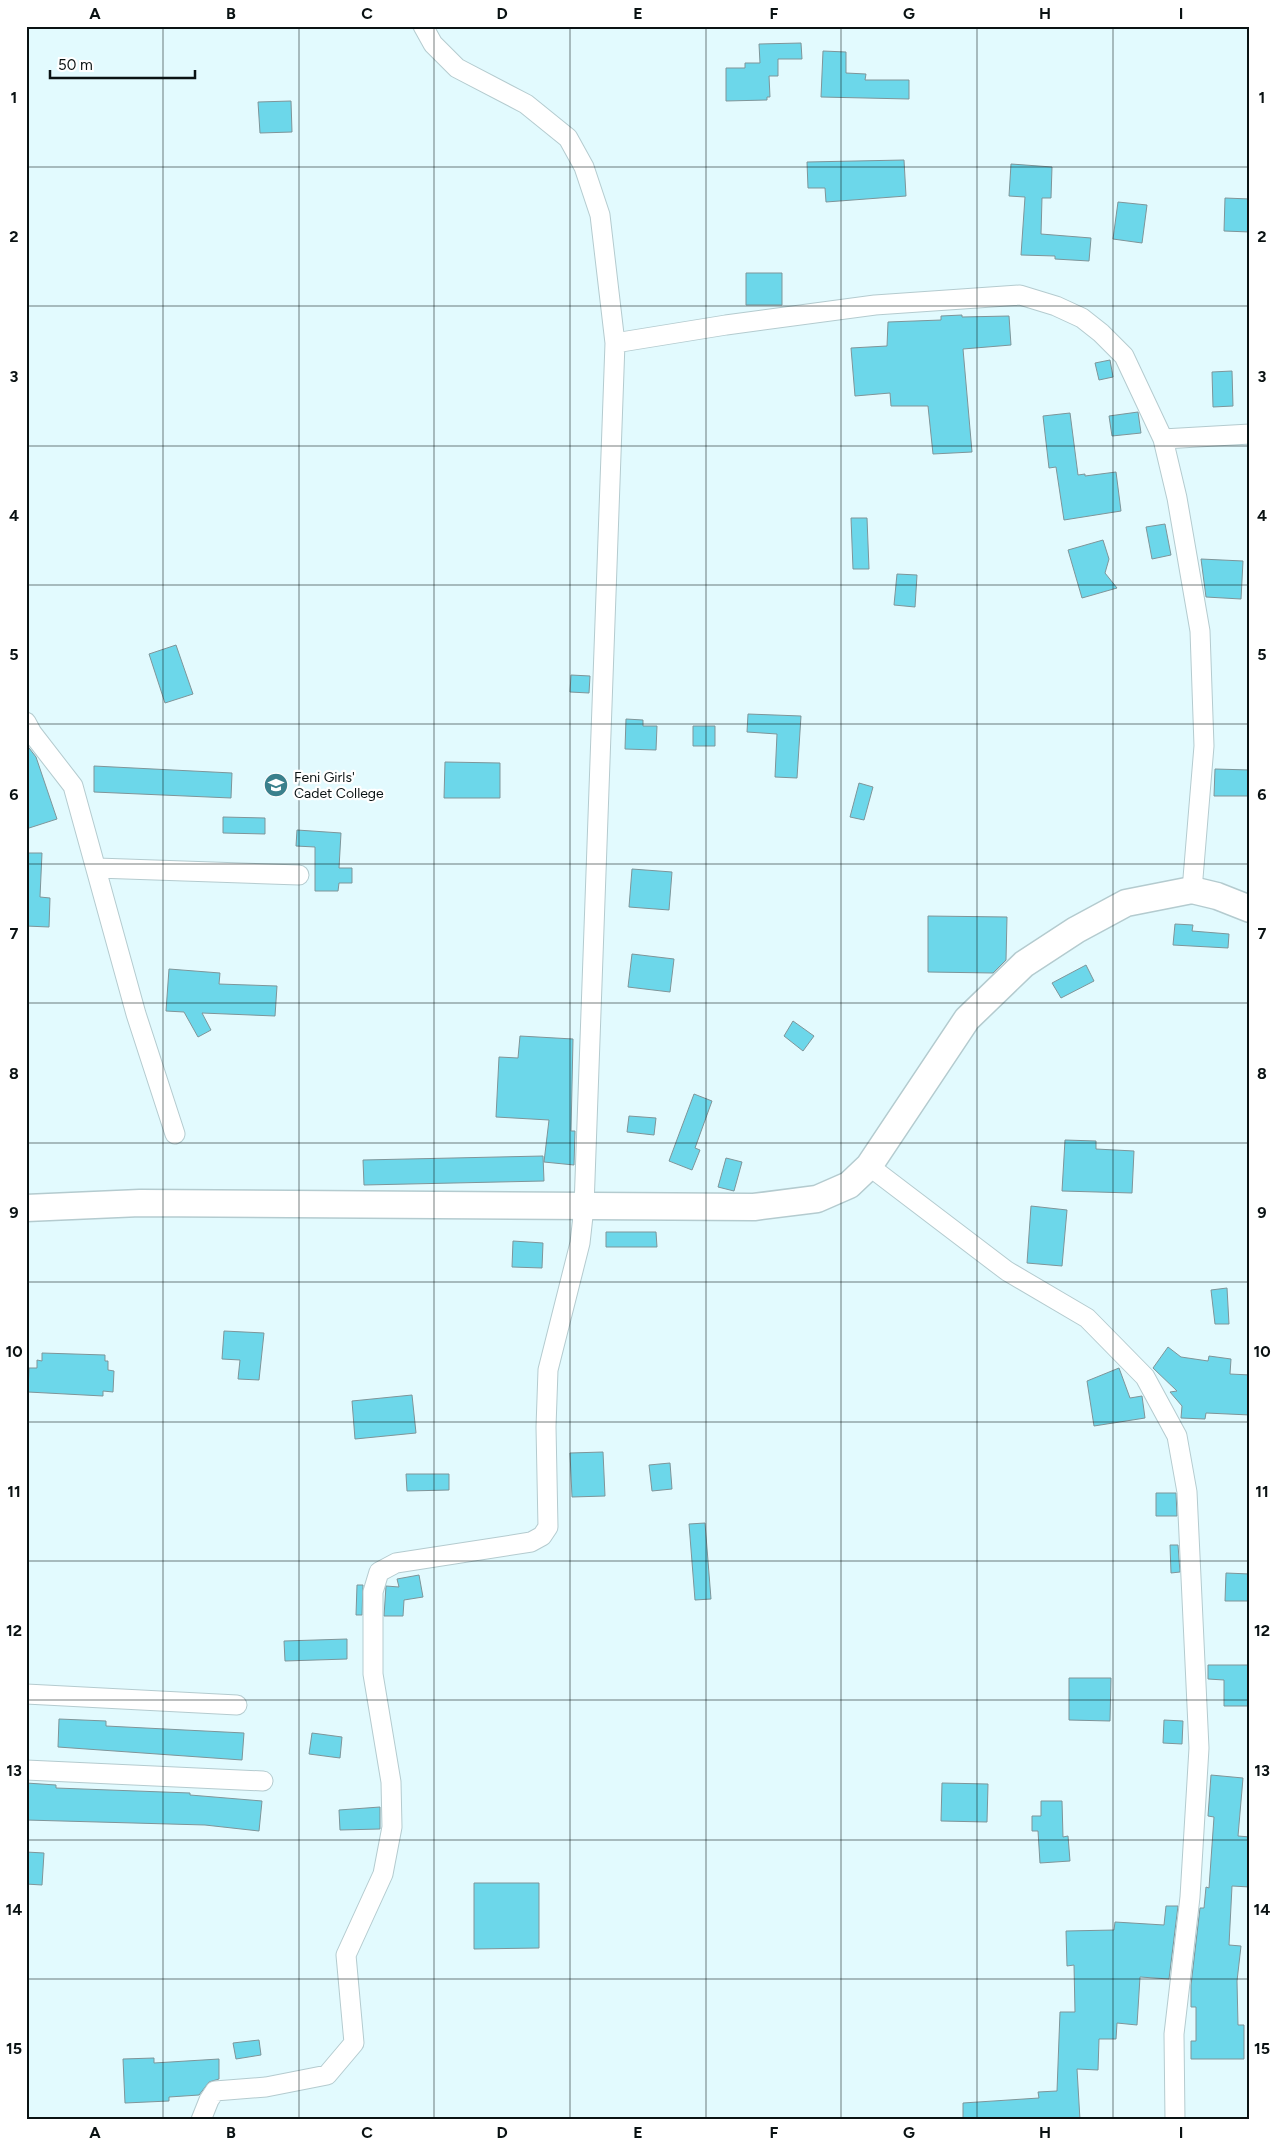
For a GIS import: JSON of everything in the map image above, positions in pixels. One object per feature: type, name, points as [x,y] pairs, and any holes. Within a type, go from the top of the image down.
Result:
[{"type":"main road","points":[[26,1208],[140,1203],[754,1207],[817,1199],[849,1185],[869,1166],[967,1019],[1024,964],[1076,930],[1126,903],[1192,890],[1217,896],[1250,909]]},
{"type":"street","points":[[201,2120],[215,2091],[266,2087],[327,2075],[354,2043],[346,1955],[383,1874],[392,1827],[391,1782],[372,1674],[373,1592],[376,1577],[379,1572],[396,1564],[531,1542],[542,1536],[548,1527],[546,1427],[548,1370],[580,1243],[584,1207],[615,343],[600,214],[584,167],[568,138],[526,104],[457,68],[433,44],[423,26]]},
{"type":"street","points":[[615,343],[726,324],[875,305],[1020,295],[1056,306],[1082,318],[1124,356],[1163,439],[1177,498],[1200,630],[1204,746],[1192,890]]},
{"type":"street","points":[[1163,439],[1250,434]]},
{"type":"street","points":[[26,722],[73,786],[136,1014],[175,1134]]},
{"type":"street","points":[[96,868],[299,875]]},
{"type":"street","points":[[869,1166],[1007,1271],[1087,1318],[1146,1377],[1177,1436],[1187,1492],[1199,1748],[1190,1897],[1174,2034],[1175,2120]]},
{"type":"street","points":[[26,1694],[237,1705]]},
{"type":"street","points":[[26,1770],[263,1781]]},
{"type":"building","points":[[801,43],[802,59],[778,59],[778,76],[769,76],[770,97],[767,97],[767,100],[726,101],[726,68],[745,68],[745,63],[760,63],[759,44]]},
{"type":"building","points":[[823,51],[846,52],[846,73],[866,74],[865,80],[909,80],[909,99],[821,97]]},
{"type":"building","points":[[291,101],[292,132],[260,133],[258,102]]},
{"type":"building","points":[[904,160],[906,196],[826,202],[825,188],[808,188],[807,162]]},
{"type":"building","points":[[1011,164],[1052,167],[1051,198],[1042,198],[1041,234],[1091,238],[1089,261],[1055,259],[1055,256],[1021,255],[1025,197],[1009,196]]},
{"type":"building","points":[[1225,198],[1250,199],[1250,232],[1224,231]]},
{"type":"building","points":[[1118,202],[1147,205],[1142,243],[1113,239]]},
{"type":"building","points":[[746,273],[782,273],[782,305],[746,305]]},
{"type":"building","points":[[962,315],[962,317],[1009,316],[1011,345],[963,349],[972,452],[933,454],[928,406],[891,406],[890,393],[855,396],[851,348],[887,346],[888,322],[941,320],[941,316]]},
{"type":"building","points":[[1110,360],[1113,377],[1099,380],[1095,363]]},
{"type":"building","points":[[1232,371],[1233,406],[1213,407],[1212,372]]},
{"type":"building","points":[[1138,412],[1141,433],[1112,436],[1109,416]]},
{"type":"building","points":[[1070,413],[1078,475],[1085,474],[1085,476],[1116,472],[1121,511],[1064,520],[1056,467],[1049,468],[1043,416]]},
{"type":"building","points":[[851,518],[867,518],[869,569],[853,569]]},
{"type":"building","points":[[1165,524],[1171,555],[1152,559],[1146,527]]},
{"type":"building","points":[[1103,540],[1109,559],[1105,573],[1117,588],[1082,598],[1068,550]]},
{"type":"building","points":[[1201,559],[1243,561],[1241,599],[1206,597]]},
{"type":"building","points":[[897,574],[917,575],[915,607],[894,605]]},
{"type":"building","points":[[176,645],[193,694],[165,703],[149,654]]},
{"type":"building","points":[[571,675],[590,676],[589,693],[570,692]]},
{"type":"building","points":[[748,714],[801,716],[797,778],[775,777],[777,734],[747,732]]},
{"type":"building","points":[[626,719],[643,720],[643,726],[657,726],[656,750],[625,749]]},
{"type":"building","points":[[693,726],[715,726],[715,746],[693,746]]},
{"type":"building","points":[[26,744],[36,757],[57,819],[26,829]]},
{"type":"building","points":[[445,762],[500,763],[500,798],[444,798]]},
{"type":"building","points":[[94,766],[232,773],[231,798],[94,792]]},
{"type":"building","points":[[1215,769],[1250,770],[1250,796],[1214,796]]},
{"type":"building","points":[[859,783],[873,787],[864,820],[850,817]]},
{"type":"building","points":[[223,817],[265,818],[265,834],[223,833]]},
{"type":"building","points":[[297,830],[341,833],[339,868],[352,868],[352,883],[339,883],[338,891],[315,891],[315,847],[296,846]]},
{"type":"building","points":[[26,853],[42,853],[40,897],[50,898],[49,927],[26,926]]},
{"type":"building","points":[[632,869],[672,872],[669,910],[629,907]]},
{"type":"building","points":[[928,916],[1007,917],[1006,960],[993,973],[928,972]]},
{"type":"building","points":[[1175,924],[1193,925],[1192,931],[1229,934],[1228,948],[1173,945]]},
{"type":"building","points":[[632,954],[674,959],[670,992],[628,987]]},
{"type":"building","points":[[1086,965],[1094,981],[1061,998],[1052,983]]},
{"type":"building","points":[[169,969],[220,973],[219,984],[277,986],[275,1016],[202,1013],[211,1030],[198,1037],[184,1012],[166,1011]]},
{"type":"building","points":[[793,1021],[814,1036],[803,1051],[784,1036]]},
{"type":"building","points":[[520,1036],[573,1039],[571,1131],[575,1131],[574,1165],[544,1162],[549,1120],[496,1117],[499,1057],[518,1058]]},
{"type":"building","points":[[694,1094],[712,1101],[695,1148],[700,1150],[692,1170],[669,1161]]},
{"type":"building","points":[[629,1116],[656,1118],[654,1135],[627,1132]]},
{"type":"building","points":[[1065,1140],[1096,1141],[1096,1149],[1134,1151],[1132,1193],[1062,1191]]},
{"type":"building","points":[[543,1156],[544,1181],[364,1185],[363,1160]]},
{"type":"building","points":[[726,1158],[742,1162],[734,1191],[718,1187]]},
{"type":"building","points":[[1031,1206],[1067,1210],[1062,1266],[1027,1263]]},
{"type":"building","points":[[606,1232],[656,1232],[657,1247],[606,1247]]},
{"type":"building","points":[[513,1241],[543,1243],[542,1268],[512,1267]]},
{"type":"building","points":[[1227,1288],[1229,1324],[1215,1324],[1211,1290]]},
{"type":"building","points":[[224,1331],[264,1333],[259,1380],[238,1379],[240,1360],[222,1359]]},
{"type":"building","points":[[1168,1347],[1181,1357],[1208,1361],[1209,1356],[1231,1359],[1230,1374],[1250,1375],[1250,1415],[1206,1413],[1205,1419],[1181,1418],[1182,1406],[1170,1392],[1177,1391],[1153,1368]]},
{"type":"building","points":[[42,1353],[105,1355],[105,1361],[108,1361],[108,1370],[114,1371],[113,1392],[103,1391],[103,1396],[28,1392],[29,1368],[37,1368],[37,1360],[42,1361]]},
{"type":"building","points":[[1119,1368],[1130,1398],[1142,1396],[1145,1418],[1094,1426],[1087,1381]]},
{"type":"building","points":[[412,1395],[416,1433],[355,1439],[352,1401]]},
{"type":"building","points":[[603,1452],[605,1496],[572,1497],[570,1453]]},
{"type":"building","points":[[670,1463],[672,1489],[652,1491],[649,1465]]},
{"type":"building","points":[[406,1474],[449,1474],[449,1490],[407,1491]]},
{"type":"building","points":[[1156,1493],[1176,1493],[1177,1516],[1156,1516]]},
{"type":"building","points":[[705,1523],[711,1599],[695,1600],[689,1524]]},
{"type":"building","points":[[1170,1545],[1178,1545],[1180,1572],[1171,1573]]},
{"type":"building","points":[[1226,1573],[1250,1574],[1250,1601],[1225,1601]]},
{"type":"building","points":[[419,1575],[423,1597],[404,1600],[403,1616],[384,1616],[386,1586],[399,1587],[397,1579]]},
{"type":"building","points":[[357,1585],[363,1585],[362,1615],[356,1615]]},
{"type":"building","points":[[347,1639],[347,1659],[285,1661],[284,1641]]},
{"type":"building","points":[[1208,1665],[1250,1665],[1250,1706],[1224,1706],[1224,1680],[1208,1679]]},
{"type":"building","points":[[1069,1678],[1111,1678],[1110,1721],[1069,1720]]},
{"type":"building","points":[[59,1719],[106,1721],[106,1726],[244,1733],[242,1760],[58,1747]]},
{"type":"building","points":[[1164,1720],[1183,1721],[1182,1744],[1163,1743]]},
{"type":"building","points":[[312,1733],[342,1737],[340,1758],[309,1754]]},
{"type":"building","points":[[1211,1775],[1243,1778],[1238,1836],[1250,1837],[1250,1887],[1232,1886],[1229,1945],[1241,1946],[1237,1981],[1238,2025],[1244,2025],[1244,2059],[1191,2059],[1191,2041],[1196,2041],[1196,2007],[1191,2007],[1191,1985],[1200,1908],[1204,1908],[1206,1887],[1209,1888],[1214,1817],[1208,1816]]},
{"type":"building","points":[[26,1783],[56,1785],[56,1788],[190,1793],[190,1795],[262,1801],[259,1831],[205,1825],[26,1820]]},
{"type":"building","points":[[942,1783],[988,1784],[987,1822],[941,1821]]},
{"type":"building","points":[[1041,1801],[1062,1801],[1063,1837],[1068,1836],[1070,1861],[1040,1863],[1038,1831],[1032,1831],[1032,1816],[1041,1816]]},
{"type":"building","points":[[380,1807],[380,1829],[340,1830],[339,1810]]},
{"type":"building","points":[[26,1852],[44,1853],[42,1885],[26,1884]]},
{"type":"building","points":[[474,1883],[539,1883],[539,1948],[474,1949]]},
{"type":"building","points":[[1166,1906],[1178,1906],[1169,1979],[1140,1977],[1137,2025],[1117,2023],[1116,2039],[1099,2039],[1098,2070],[1077,2069],[1080,2120],[963,2120],[963,2103],[1039,2098],[1038,2092],[1057,2091],[1060,2012],[1075,2012],[1074,1965],[1067,1966],[1066,1931],[1114,1930],[1115,1922],[1164,1925]]},
{"type":"building","points":[[259,2040],[261,2055],[236,2059],[233,2043]]},
{"type":"building","points":[[154,2058],[154,2063],[219,2059],[219,2079],[209,2082],[199,2095],[169,2097],[169,2101],[125,2103],[123,2059]]},
{"type":"place","name":"Feni Girls' Cadet College","points":[[276,785]]}]
